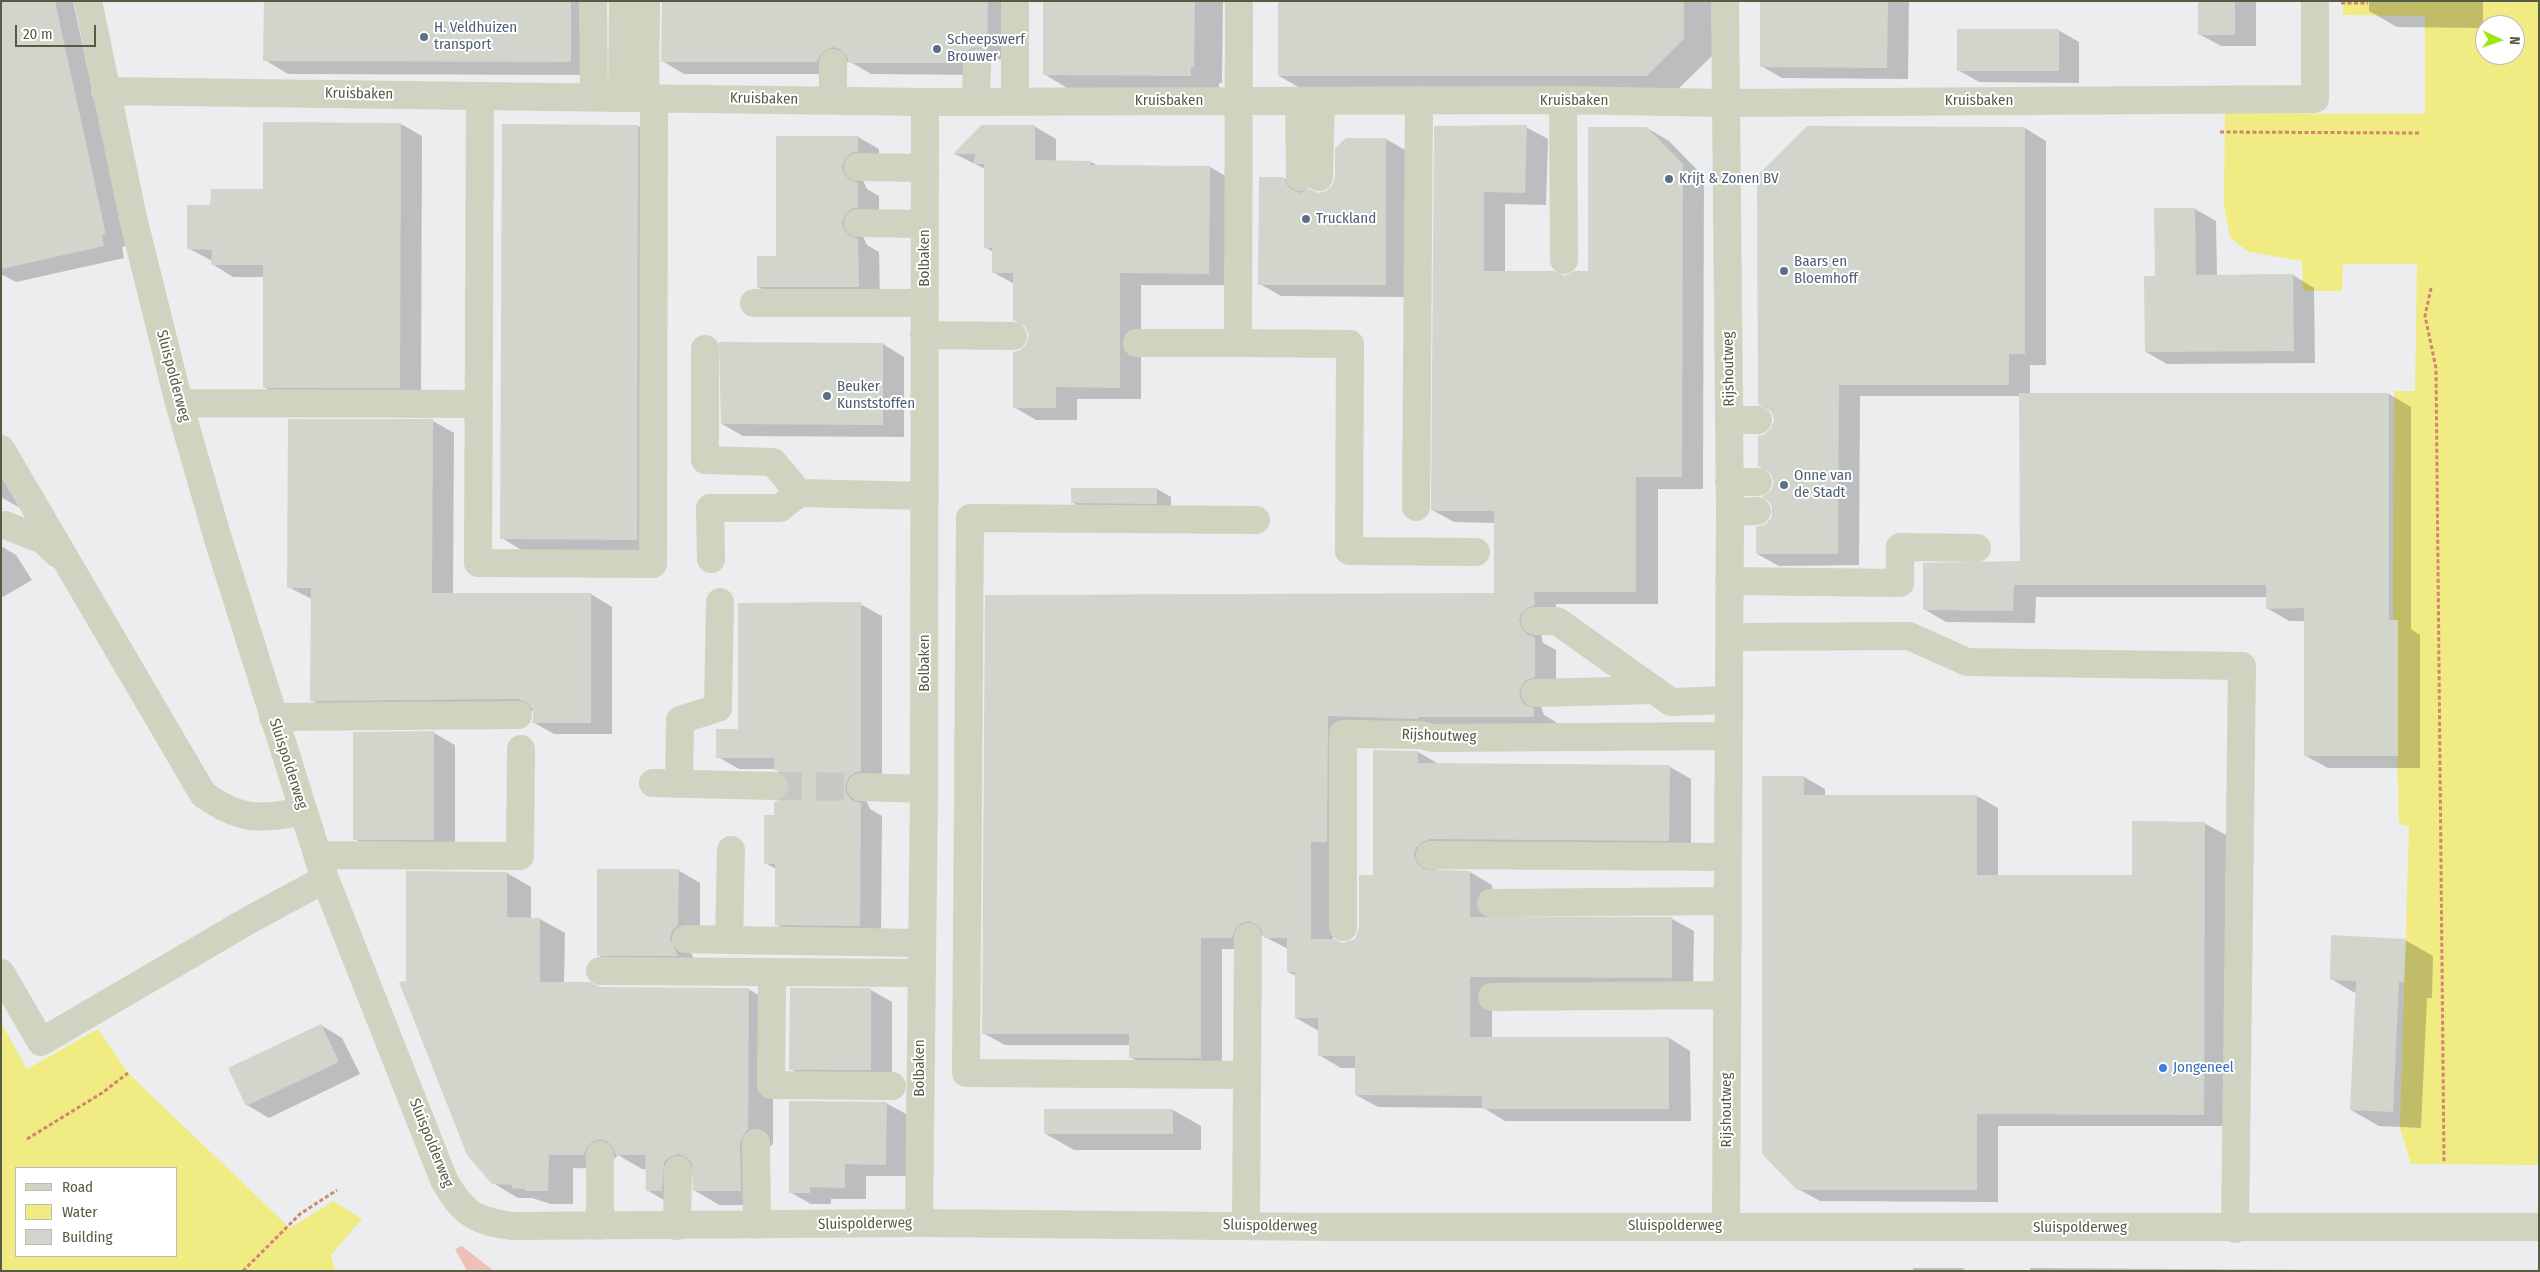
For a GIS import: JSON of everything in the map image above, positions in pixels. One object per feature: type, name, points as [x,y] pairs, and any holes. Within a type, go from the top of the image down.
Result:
[{"type":"street","name":"Sluispolderweg","points":[[88,1],[105,91],[133,218],[179,403],[273,717],[322,867],[444,1180],[454,1199],[469,1214],[486,1222],[512,1226],[919,1223],[1246,1226],[2235,1229],[2539,1227]]},
{"type":"street","points":[[593,1],[594,97]]},
{"type":"street","points":[[623,1],[641,98]]},
{"type":"street","points":[[480,96],[478,563],[653,564],[641,98],[646,1]]},
{"type":"street","points":[[1015,1],[1015,101]]},
{"type":"street","points":[[1238,343],[1240,1]]},
{"type":"street","name":"Rijshoutweg","points":[[1725,1],[1730,420],[1726,1226]]},
{"type":"street","name":"Kruisbaken","points":[[105,91],[925,102],[1564,100],[1725,103],[2315,99],[2328,2]]},
{"type":"street","points":[[833,62],[833,100]]},
{"type":"street","points":[[976,101],[977,63]]},
{"type":"street","points":[[1416,508],[1419,100]]},
{"type":"street","points":[[1564,100],[1564,260]]},
{"type":"street","points":[[1310,101],[1310,177]]},
{"type":"street","name":"Bolbaken","points":[[919,1223],[924,789],[925,102]]},
{"type":"street","points":[[858,167],[925,168]]},
{"type":"street","points":[[858,223],[925,224]]},
{"type":"street","points":[[754,303],[925,303]]},
{"type":"street","points":[[924,334],[1013,336]]},
{"type":"street","points":[[1137,343],[1350,344],[1349,551],[1476,552]]},
{"type":"street","points":[[705,349],[705,460],[773,462],[799,494]]},
{"type":"street","points":[[179,403],[479,404]]},
{"type":"street","points":[[1730,420],[1758,420]]},
{"type":"street","points":[[1,449],[203,794],[224,809],[245,816],[272,817],[303,811]]},
{"type":"street","points":[[1729,482],[1758,482]]},
{"type":"street","points":[[711,558],[710,508],[780,508],[799,494],[925,496]]},
{"type":"street","points":[[1730,512],[1758,511]]},
{"type":"street","points":[[1247,1075],[966,1074],[970,518],[1256,520]]},
{"type":"street","points":[[1,526],[5,525],[43,540],[66,562]]},
{"type":"street","points":[[1729,581],[1900,583],[1900,547],[1977,548]]},
{"type":"street","points":[[680,784],[680,720],[718,708],[720,602]]},
{"type":"street","points":[[1535,621],[1557,621],[1671,702],[1728,700]]},
{"type":"street","points":[[1730,637],[1909,636],[1968,662],[2242,666],[2235,1229]]},
{"type":"street","points":[[1535,693],[1655,690]]},
{"type":"street","points":[[273,717],[518,715]]},
{"type":"street","name":"Rijshoutweg","points":[[1343,927],[1343,734],[1420,735],[1432,738],[1728,736]]},
{"type":"street","points":[[1,973],[41,1042],[251,919],[322,867],[520,856],[521,749]]},
{"type":"street","points":[[653,783],[774,786]]},
{"type":"street","points":[[861,787],[924,789]]},
{"type":"street","points":[[729,940],[731,850]]},
{"type":"street","points":[[1430,855],[1728,857]]},
{"type":"street","points":[[1491,903],[1728,901]]},
{"type":"street","points":[[1246,1226],[1248,938]]},
{"type":"street","points":[[686,939],[921,943]]},
{"type":"street","points":[[600,971],[921,973]]},
{"type":"street","points":[[772,972],[771,1085],[892,1086]]},
{"type":"street","points":[[1492,996],[1727,995]]},
{"type":"street","points":[[756,1143],[757,1225]]},
{"type":"street","points":[[600,1155],[600,1226]]},
{"type":"street","points":[[677,1226],[678,1170]]},
{"type":"path","points":[[2328,2],[2368,3]]},
{"type":"path","points":[[2220,132],[2420,133]]},
{"type":"path","points":[[2431,288],[2425,316],[2436,368],[2444,1164]]},
{"type":"path","points":[[27,1139],[102,1093],[128,1073]]},
{"type":"path","points":[[243,1271],[300,1214],[337,1190]]},
{"type":"shaded area","points":[[462,1246],[494,1271],[467,1271],[455,1249]]},
{"type":"water","points":[[2343,1],[2539,1],[2539,1165],[2411,1164],[2400,1128],[2409,826],[2399,824],[2393,607],[2394,391],[2415,391],[2417,264],[2343,264],[2342,291],[2303,291],[2302,261],[2249,252],[2230,238],[2224,205],[2225,113],[2425,114],[2425,16],[2343,15]]},
{"type":"water","points":[[1,1023],[27,1069],[98,1029],[128,1073],[290,1228],[333,1201],[362,1219],[331,1255],[335,1271],[1,1271]]},
{"type":"building","points":[[1,1],[55,1],[106,235],[102,235],[104,246],[1,269]]},
{"type":"building","points":[[264,1],[571,1],[571,62],[263,61]]},
{"type":"building","points":[[662,1],[988,1],[987,52],[978,47],[970,49],[963,55],[961,63],[849,63],[846,55],[840,49],[833,47],[825,50],[819,56],[817,62],[661,62]]},
{"type":"building","points":[[1043,1],[1195,1],[1194,67],[1191,67],[1191,76],[1043,75]]},
{"type":"building","points":[[1278,1],[1684,1],[1684,39],[1647,76],[1278,76]]},
{"type":"building","points":[[1760,1],[1888,1],[1887,68],[1760,67]]},
{"type":"building","points":[[2198,1],[2235,1],[2235,35],[2198,35]]},
{"type":"building","points":[[1957,29],[2059,29],[2059,71],[1957,71]]},
{"type":"building","points":[[263,122],[401,123],[400,388],[263,388],[263,265],[211,265],[212,250],[187,249],[187,205],[210,205],[211,189],[263,189]]},
{"type":"building","points":[[502,124],[638,125],[637,540],[500,539]]},
{"type":"building","points":[[981,125],[1035,125],[1035,160],[1091,161],[1091,165],[1210,166],[1209,274],[1120,273],[1120,388],[1056,387],[1056,408],[1013,408],[1013,352],[1020,350],[1026,344],[1029,336],[1026,328],[1021,323],[1013,320],[1013,273],[992,273],[992,248],[984,248],[984,164],[974,164],[975,154],[953,154]]},
{"type":"building","points":[[1527,125],[1525,193],[1484,192],[1484,271],[1554,271],[1565,276],[1574,271],[1588,271],[1588,127],[1647,127],[1683,164],[1682,477],[1636,477],[1636,592],[1534,592],[1535,605],[1527,608],[1521,614],[1519,621],[1522,629],[1528,635],[1535,637],[1535,677],[1526,680],[1519,693],[1522,702],[1534,708],[1534,717],[1418,717],[1418,719],[1328,716],[1327,842],[1311,842],[1311,939],[1334,939],[1343,943],[1355,939],[1359,927],[1359,875],[1373,875],[1373,750],[1418,751],[1418,763],[1670,765],[1669,841],[1430,839],[1422,842],[1416,848],[1414,854],[1417,863],[1423,869],[1470,871],[1470,917],[1672,917],[1672,978],[1470,977],[1470,1037],[1669,1037],[1669,1109],[1482,1109],[1482,1096],[1355,1095],[1355,1056],[1318,1056],[1318,1018],[1295,1018],[1295,972],[1287,972],[1287,938],[1264,938],[1261,929],[1249,921],[1241,923],[1235,929],[1232,938],[1201,938],[1201,1058],[1129,1058],[1129,1034],[982,1034],[985,595],[1494,593],[1494,511],[1431,511],[1434,126]]},
{"type":"building","points":[[1807,126],[2025,127],[2025,354],[2009,354],[2009,385],[1839,385],[1838,554],[1756,554],[1756,527],[1766,524],[1771,518],[1773,511],[1770,502],[1762,497],[1771,490],[1774,482],[1771,474],[1765,468],[1758,466],[1758,436],[1765,434],[1771,428],[1774,420],[1772,413],[1766,407],[1758,404],[1757,176]]},
{"type":"building","points":[[776,136],[858,136],[858,151],[851,153],[845,159],[842,167],[844,174],[850,180],[858,183],[858,207],[851,209],[845,215],[842,223],[844,230],[850,236],[858,239],[859,287],[757,287],[757,256],[776,256]]},
{"type":"building","points":[[1346,138],[1386,138],[1386,285],[1258,285],[1259,177],[1284,177],[1287,185],[1292,190],[1300,193],[1309,189],[1318,193],[1326,191],[1332,186],[1335,177],[1335,148]]},
{"type":"building","points":[[2154,208],[2195,208],[2196,275],[2293,274],[2294,351],[2145,352],[2144,276],[2155,276]]},
{"type":"building","points":[[719,342],[883,343],[883,425],[721,424]]},
{"type":"building","points":[[2019,393],[2389,393],[2389,620],[2398,620],[2398,756],[2304,756],[2304,608],[2266,609],[2266,585],[2014,585],[2013,611],[1923,610],[1923,563],[2020,561]]},
{"type":"building","points":[[288,419],[433,419],[432,593],[591,593],[591,723],[532,723],[534,715],[532,708],[526,702],[518,699],[310,701],[311,588],[287,588]]},
{"type":"building","points":[[1071,488],[1157,488],[1157,504],[1071,503]]},
{"type":"building","points":[[861,602],[861,771],[854,773],[848,778],[845,787],[847,794],[852,800],[861,803],[860,926],[775,925],[775,864],[764,864],[764,815],[774,815],[774,802],[788,794],[790,787],[788,779],[782,772],[774,770],[774,758],[716,758],[716,729],[738,729],[738,603]]},
{"type":"building","points":[[434,731],[434,840],[353,840],[353,732]]},
{"type":"building","points":[[1762,776],[1804,776],[1804,795],[1977,795],[1977,875],[2132,875],[2132,821],[2205,822],[2204,1115],[1977,1114],[1977,1190],[1797,1190],[1762,1154]]},
{"type":"building","points":[[597,869],[679,869],[678,925],[672,931],[670,939],[678,956],[597,956]]},
{"type":"building","points":[[406,871],[507,872],[507,917],[540,918],[540,982],[590,982],[600,987],[749,988],[748,1129],[740,1143],[741,1191],[693,1191],[692,1163],[686,1157],[678,1154],[664,1162],[662,1191],[646,1191],[645,1155],[616,1155],[613,1147],[607,1141],[600,1139],[592,1142],[586,1148],[584,1155],[549,1155],[548,1191],[525,1191],[525,1189],[512,1188],[512,1185],[492,1184],[467,1155],[399,982],[406,981]]},
{"type":"building","points":[[2331,935],[2406,939],[2404,982],[2399,982],[2393,1112],[2350,1110],[2356,981],[2330,980]]},
{"type":"building","points":[[790,988],[871,988],[871,1070],[789,1070]]},
{"type":"building","points":[[321,1024],[339,1062],[246,1106],[228,1068]]},
{"type":"building","points":[[789,1101],[887,1102],[886,1165],[845,1164],[845,1188],[810,1187],[810,1193],[789,1193]]},
{"type":"building","points":[[1044,1109],[1173,1109],[1173,1134],[1044,1134]]},
{"type":"tunnel","points":[[774,786],[861,787]]},
{"type":"place","name":"H. Veldhuizen transport","points":[[424,37]]},
{"type":"place","name":"Scheepswerf Brouwer","points":[[937,49]]},
{"type":"place","name":"Krijt & Zonen BV","points":[[1669,179]]},
{"type":"place","name":"Truckland","points":[[1306,219]]},
{"type":"place","name":"Baars en Bloemhoff","points":[[1784,271]]},
{"type":"place","name":"Beuker Kunststoffen","points":[[827,396]]},
{"type":"place","name":"Onne van de Stadt","points":[[1784,485]]},
{"type":"place","name":"Jongeneel","points":[[2163,1068]]}]
